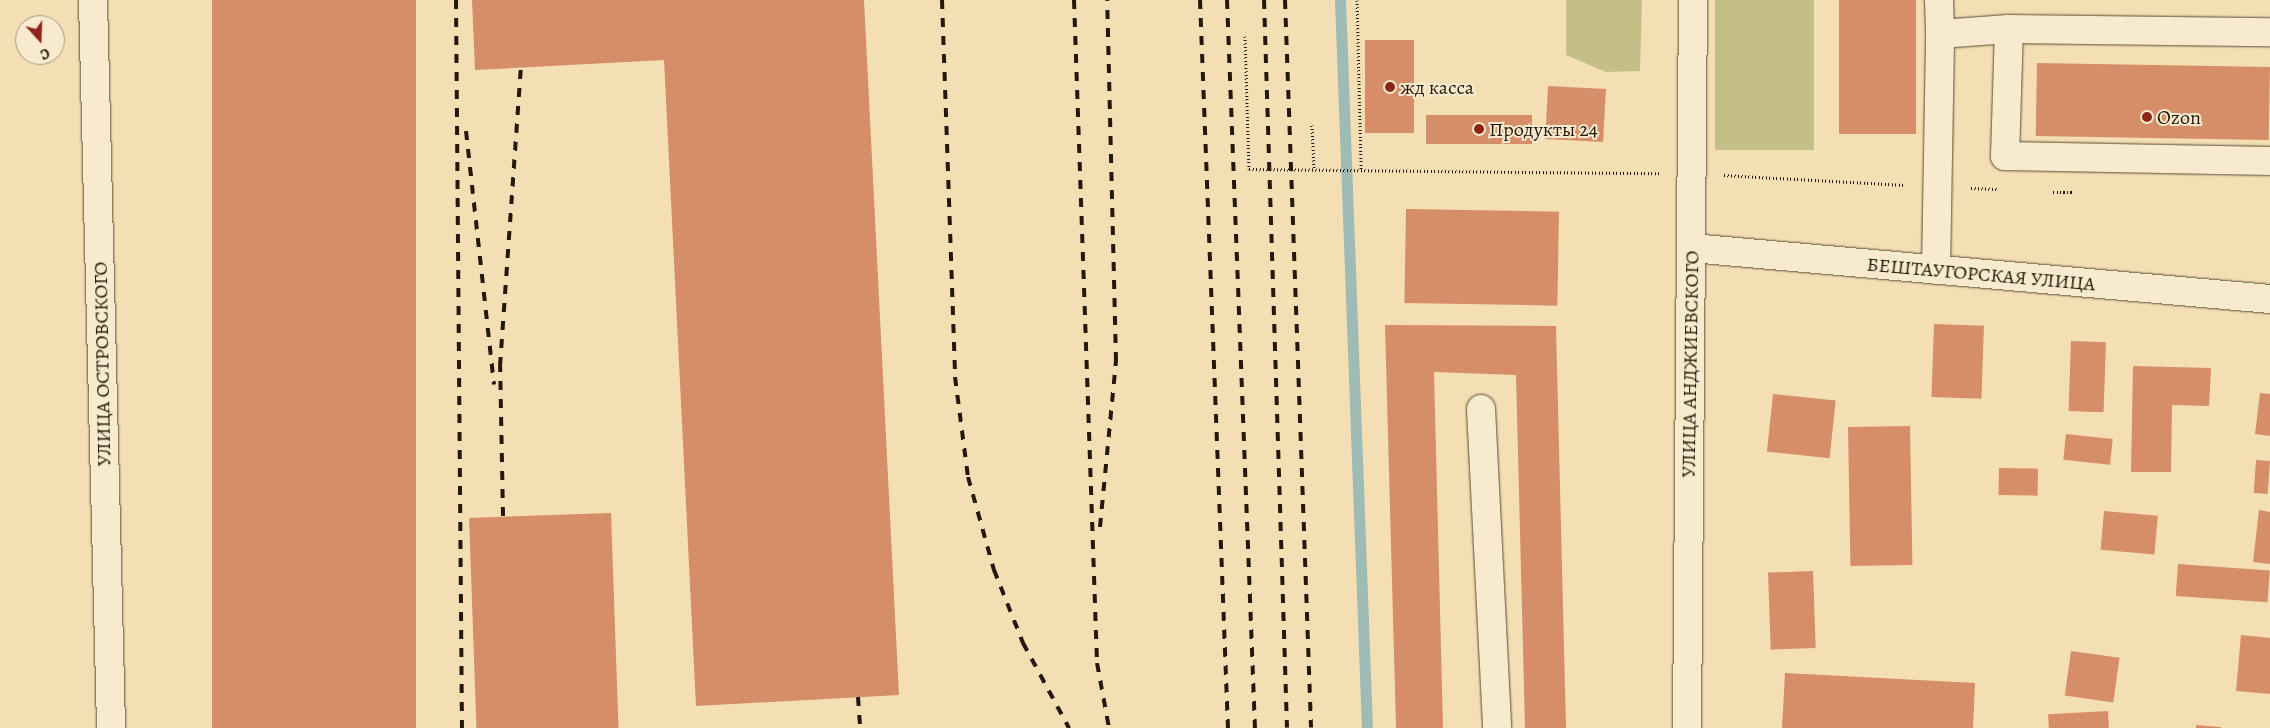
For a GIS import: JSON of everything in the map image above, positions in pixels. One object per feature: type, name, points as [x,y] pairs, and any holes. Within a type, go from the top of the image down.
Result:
[{"type":"street","name":"УЛИЦА ОСТРОВСКОГО","points":[[93,0],[111,728]]},
{"type":"street","name":"УЛИЦА АНДЖИЕВСКОГО","points":[[1687,728],[1694,0]]},
{"type":"street","points":[[1936,270],[1939,0]]},
{"type":"street","points":[[1940,34],[2009,29],[2270,32]]},
{"type":"street","points":[[2009,29],[2005,156],[2270,161]]},
{"type":"street","name":"БЕШТАУГОРСКАЯ УЛИЦА","points":[[1691,248],[2270,300]]},
{"type":"street","points":[[1481,409],[1497,728]]},
{"type":"path","points":[[1356,0],[1360,169]]},
{"type":"path","points":[[1245,36],[1250,169],[1692,174],[2005,190]]},
{"type":"path","points":[[1312,125],[1314,169]]},
{"type":"path","points":[[2044,192],[2083,192]]},
{"type":"shaded area","points":[[1566,0],[1642,0],[1640,71],[1606,72],[1566,55]]},
{"type":"shaded area","points":[[1715,0],[1814,0],[1814,150],[1715,150]]},
{"type":"building","points":[[212,0],[416,0],[416,728],[212,728]]},
{"type":"building","points":[[472,0],[864,0],[899,695],[696,706],[664,60],[475,70]]},
{"type":"building","points":[[1839,0],[1916,0],[1916,134],[1839,134]]},
{"type":"building","name":"жд касса","points":[[1365,40],[1414,40],[1414,133],[1365,133]]},
{"type":"building","points":[[2037,63],[2270,67],[2269,140],[2036,136]]},
{"type":"building","points":[[1548,86],[1606,89],[1603,142],[1545,139]]},
{"type":"building","name":"Продукты 24","points":[[1426,115],[1532,115],[1532,144],[1426,144]]},
{"type":"building","points":[[1406,209],[1559,212],[1557,306],[1404,303]]},
{"type":"building","points":[[1934,324],[1984,326],[1981,399],[1931,397]]},
{"type":"building","points":[[1385,325],[1556,326],[1566,728],[1525,728],[1516,375],[1434,372],[1443,728],[1396,728]]},
{"type":"building","points":[[2071,341],[2106,342],[2104,412],[2069,411]]},
{"type":"building","points":[[2133,366],[2211,368],[2209,406],[2172,405],[2171,472],[2131,472]]},
{"type":"building","points":[[2260,393],[2270,394],[2270,436],[2255,434]]},
{"type":"building","points":[[1773,394],[1836,401],[1830,458],[1767,452]]},
{"type":"building","points":[[1910,426],[1912,565],[1850,566],[1848,427]]},
{"type":"building","points":[[2066,434],[2113,439],[2110,465],[2063,460]]},
{"type":"building","points":[[2256,460],[2270,461],[2268,494],[2254,493]]},
{"type":"building","points":[[1999,468],[2038,469],[2038,496],[1999,495]]},
{"type":"building","points":[[2259,510],[2270,512],[2270,564],[2253,562]]},
{"type":"building","points":[[2104,511],[2158,516],[2154,555],[2101,550]]},
{"type":"building","points":[[611,513],[619,728],[476,728],[469,518]]},
{"type":"building","points":[[2178,564],[2270,570],[2268,602],[2176,596]]},
{"type":"building","points":[[1813,571],[1816,648],[1771,650],[1768,573]]},
{"type":"building","points":[[2241,635],[2270,638],[2270,694],[2236,691]]},
{"type":"building","points":[[2071,651],[2120,658],[2113,702],[2065,696]]},
{"type":"building","points":[[1785,673],[1975,683],[1973,728],[1782,728]]},
{"type":"building","points":[[2108,711],[2109,728],[2049,728],[2048,714]]},
{"type":"building","points":[[2196,725],[2221,727],[2221,728],[2196,728]]},
{"type":"waterway","points":[[1340,0],[1367,728]]},
{"type":"railway","points":[[456,0],[462,728]]},
{"type":"railway","points":[[942,0],[955,377],[968,477],[994,570],[1023,643],[1069,728]]},
{"type":"railway","points":[[1074,0],[1097,663],[1109,728]]},
{"type":"railway","points":[[1100,527],[1116,361],[1107,0]]},
{"type":"railway","points":[[1200,0],[1228,728]]},
{"type":"railway","points":[[1227,0],[1255,728]]},
{"type":"railway","points":[[1264,0],[1287,728]]},
{"type":"railway","points":[[1285,0],[1311,728]]},
{"type":"railway","points":[[503,516],[500,366],[521,67]]},
{"type":"railway","points":[[466,131],[494,384]]},
{"type":"railway","points":[[858,697],[860,728]]},
{"type":"place","name":"жд касса","points":[[1390,87]]},
{"type":"place","name":"Ozon","points":[[2147,117]]},
{"type":"place","name":"Продукты 24","points":[[1479,129]]}]
